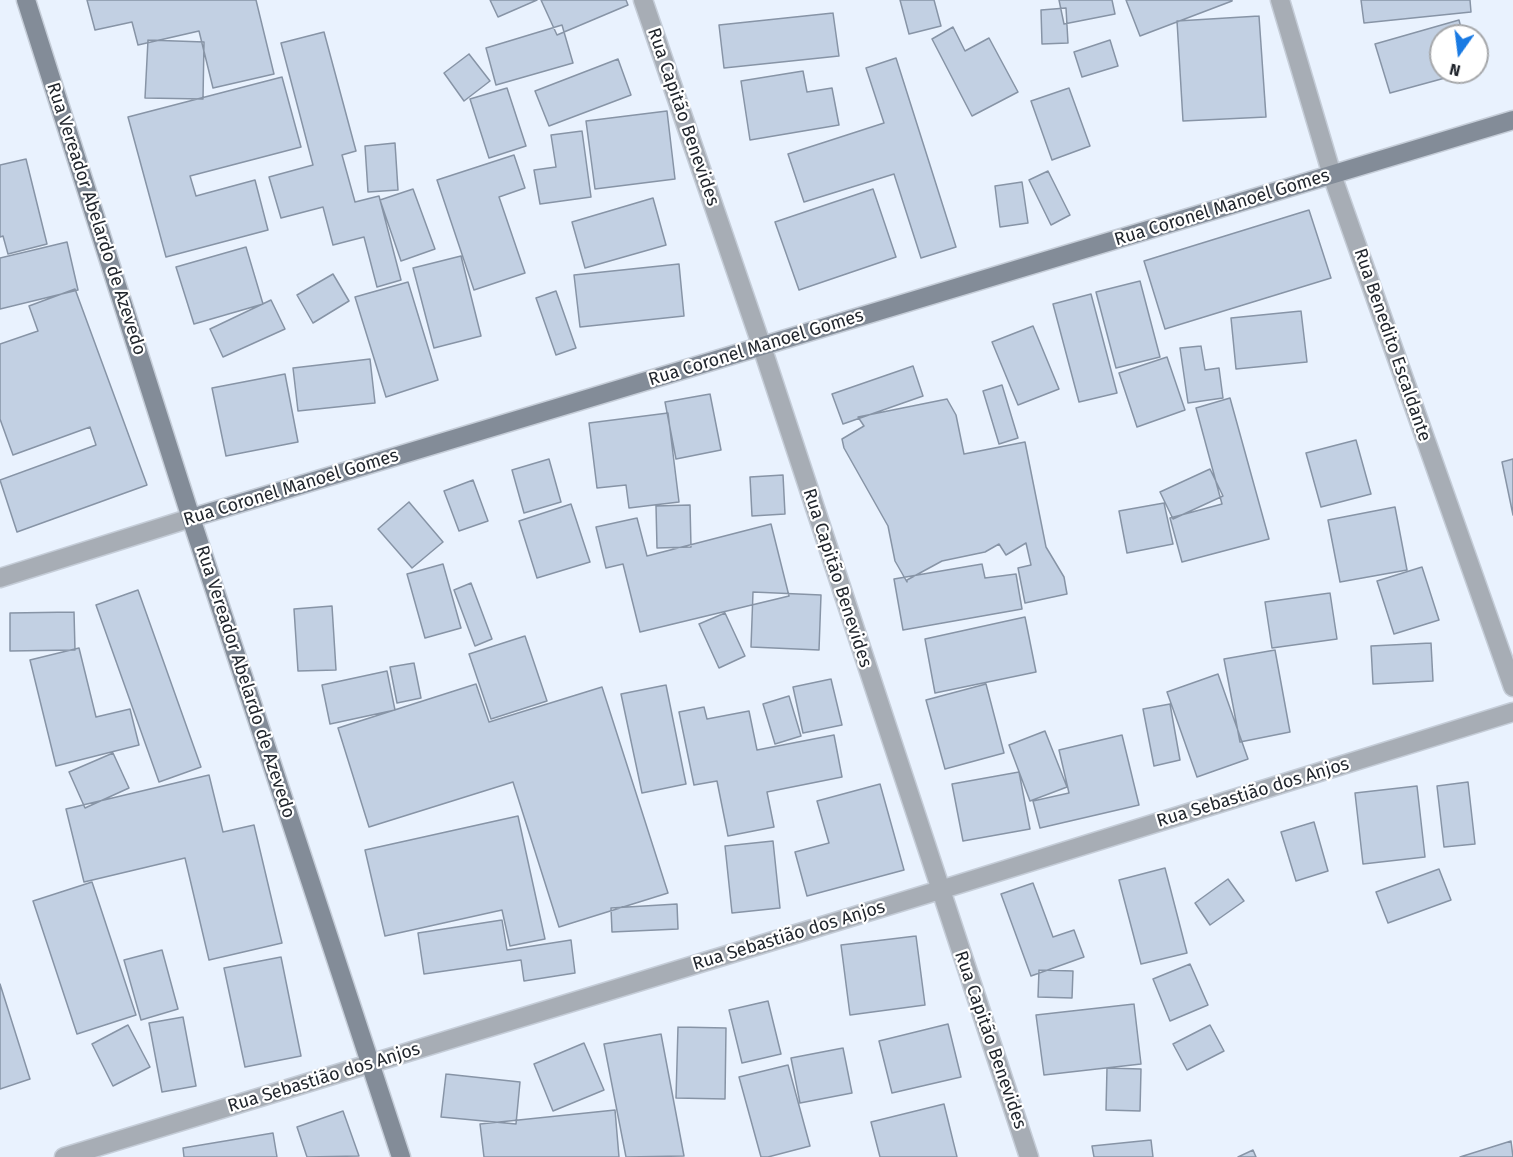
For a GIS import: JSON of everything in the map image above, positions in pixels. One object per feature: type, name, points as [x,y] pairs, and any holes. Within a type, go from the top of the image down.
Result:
[{"type":"street","name":"Rua Vereador Abelardo de Azevedo","points":[[26,0],[191,518],[401,1157]]},
{"type":"street","name":"Rua Capitão Benevides","points":[[643,0],[762,347],[1029,1157]]},
{"type":"street","name":"Rua Benedito Escaldante","points":[[1280,0],[1332,175],[1513,687]]},
{"type":"street","name":"Rua Coronel Manoel Gomes","points":[[0,578],[191,518],[1513,120]]},
{"type":"street","name":"Rua Sebastião dos Anjos","points":[[64,1157],[940,890],[1513,712]]},
{"type":"building","points":[[87,0],[256,0],[274,74],[213,88],[199,31],[138,45],[132,22],[95,30]]},
{"type":"building","points":[[490,0],[537,0],[498,17]]},
{"type":"building","points":[[541,0],[626,0],[628,5],[557,35]]},
{"type":"building","points":[[900,0],[934,0],[941,26],[909,34]]},
{"type":"building","points":[[1059,0],[1112,0],[1115,14],[1064,24]]},
{"type":"building","points":[[1126,0],[1232,0],[1232,1],[1140,36]]},
{"type":"building","points":[[1361,0],[1470,0],[1471,12],[1364,23]]},
{"type":"building","points":[[1066,8],[1068,43],[1042,44],[1041,10]]},
{"type":"building","points":[[833,13],[839,56],[724,68],[719,25]]},
{"type":"building","points":[[1259,16],[1266,117],[1183,121],[1177,21]]},
{"type":"building","points":[[1459,20],[1460,24],[1445,24]]},
{"type":"building","points":[[562,25],[573,63],[496,85],[486,48]]},
{"type":"building","points":[[953,27],[965,51],[989,38],[1018,92],[972,116],[932,39]]},
{"type":"building","points":[[1429,29],[1429,82],[1390,93],[1375,44]]},
{"type":"building","points":[[324,32],[356,151],[342,155],[355,202],[379,196],[401,280],[377,287],[364,237],[333,245],[323,207],[281,218],[269,177],[313,165],[281,43]]},
{"type":"building","points":[[148,40],[204,42],[203,99],[145,98]]},
{"type":"building","points":[[1110,40],[1118,66],[1082,77],[1074,52]]},
{"type":"building","points":[[469,54],[490,81],[464,101],[444,73]]},
{"type":"building","points":[[896,58],[956,247],[921,258],[894,174],[804,202],[788,154],[884,123],[866,68]]},
{"type":"building","points":[[618,59],[631,95],[549,126],[535,91]]},
{"type":"building","points":[[803,71],[807,92],[832,88],[839,125],[750,140],[741,81]]},
{"type":"building","points":[[282,77],[301,147],[190,176],[196,196],[255,180],[268,230],[166,257],[128,117]]},
{"type":"building","points":[[507,88],[526,146],[489,158],[470,99]]},
{"type":"building","points":[[1069,88],[1090,146],[1052,160],[1031,101]]},
{"type":"building","points":[[667,111],[675,179],[595,189],[586,121]]},
{"type":"building","points":[[582,131],[591,197],[540,204],[534,170],[556,167],[551,135]]},
{"type":"building","points":[[395,143],[398,190],[368,192],[365,146]]},
{"type":"building","points":[[514,155],[525,188],[499,197],[525,273],[474,290],[437,180]]},
{"type":"building","points":[[26,159],[47,244],[8,254],[3,236],[0,237],[0,165]]},
{"type":"building","points":[[1048,171],[1070,215],[1051,225],[1029,180]]},
{"type":"building","points":[[1022,182],[1028,223],[1000,227],[995,186]]},
{"type":"building","points":[[413,189],[435,249],[401,261],[380,200]]},
{"type":"building","points":[[873,189],[896,257],[799,290],[775,222]]},
{"type":"building","points":[[653,198],[666,245],[585,268],[572,222]]},
{"type":"building","points":[[1309,210],[1331,278],[1165,329],[1144,261]]},
{"type":"building","points":[[67,242],[78,290],[0,309],[0,258]]},
{"type":"building","points":[[246,247],[263,304],[194,324],[176,267]]},
{"type":"building","points":[[461,256],[481,336],[434,348],[413,268]]},
{"type":"building","points":[[679,264],[684,316],[580,327],[574,275]]},
{"type":"building","points":[[333,274],[349,301],[313,323],[297,295]]},
{"type":"building","points":[[1140,281],[1160,357],[1116,368],[1096,292]]},
{"type":"building","points":[[408,282],[438,380],[386,397],[355,297]]},
{"type":"building","points":[[75,289],[147,485],[17,532],[0,480],[96,445],[90,427],[13,455],[0,419],[0,344],[38,331],[29,306]]},
{"type":"building","points":[[556,291],[576,348],[556,355],[536,298]]},
{"type":"building","points":[[1091,294],[1117,393],[1079,402],[1053,304]]},
{"type":"building","points":[[271,300],[285,329],[223,357],[210,329]]},
{"type":"building","points":[[1301,311],[1307,362],[1236,369],[1231,318]]},
{"type":"building","points":[[1033,326],[1059,389],[1018,405],[992,342]]},
{"type":"building","points":[[1201,346],[1205,370],[1219,368],[1223,398],[1188,403],[1180,348]]},
{"type":"building","points":[[1167,357],[1185,410],[1137,427],[1119,373]]},
{"type":"building","points":[[370,359],[375,403],[298,411],[293,368]]},
{"type":"building","points":[[913,366],[923,396],[843,424],[832,394]]},
{"type":"building","points":[[285,374],[298,442],[226,456],[212,388]]},
{"type":"building","points":[[1002,385],[1018,438],[999,444],[983,391]]},
{"type":"building","points":[[710,394],[721,450],[676,459],[665,402]]},
{"type":"building","points":[[1230,398],[1269,539],[1182,562],[1170,518],[1222,504],[1196,408]]},
{"type":"building","points":[[947,399],[956,415],[964,454],[1025,442],[1046,547],[1064,577],[1067,594],[1025,603],[1018,568],[1031,565],[1026,543],[1006,555],[999,544],[985,552],[942,561],[907,582],[895,561],[888,526],[844,448],[842,439],[864,426],[858,417]]},
{"type":"building","points":[[668,413],[679,502],[629,508],[626,485],[597,488],[589,423]]},
{"type":"building","points":[[1356,440],[1371,494],[1321,507],[1306,453]]},
{"type":"building","points":[[549,459],[561,502],[524,513],[512,470]]},
{"type":"building","points":[[1513,459],[1513,515],[1502,462]]},
{"type":"building","points":[[1210,469],[1223,496],[1173,519],[1160,492]]},
{"type":"building","points":[[783,475],[785,514],[752,516],[750,477]]},
{"type":"building","points":[[473,480],[488,521],[459,531],[444,491]]},
{"type":"building","points":[[409,502],[443,542],[412,568],[378,529]]},
{"type":"building","points":[[1164,503],[1173,544],[1127,553],[1119,511]]},
{"type":"building","points":[[571,504],[590,562],[537,578],[519,521]]},
{"type":"building","points":[[690,505],[691,547],[657,548],[656,506]]},
{"type":"building","points":[[1395,507],[1407,570],[1340,582],[1328,520]]},
{"type":"building","points":[[637,518],[647,556],[771,524],[789,596],[640,632],[623,564],[606,568],[596,527]]},
{"type":"building","points":[[443,564],[461,628],[425,638],[407,574]]},
{"type":"building","points":[[982,564],[985,578],[1016,574],[1022,609],[903,630],[894,579]]},
{"type":"building","points":[[1422,567],[1439,620],[1394,634],[1377,581]]},
{"type":"building","points":[[471,583],[492,639],[475,646],[454,590]]},
{"type":"building","points":[[138,590],[201,767],[159,782],[96,605]]},
{"type":"building","points":[[753,592],[821,595],[819,650],[751,647]]},
{"type":"building","points":[[1330,593],[1337,639],[1272,648],[1265,602]]},
{"type":"building","points":[[332,606],[336,670],[298,671],[294,609]]},
{"type":"building","points":[[74,612],[75,650],[10,651],[10,613]]},
{"type":"building","points":[[725,613],[745,656],[719,668],[699,624]]},
{"type":"building","points":[[1025,617],[1036,672],[935,693],[925,639]]},
{"type":"building","points":[[525,636],[547,701],[491,719],[469,654]]},
{"type":"building","points":[[1431,643],[1433,681],[1373,684],[1371,646]]},
{"type":"building","points":[[79,648],[96,717],[130,709],[139,745],[56,766],[30,660]]},
{"type":"building","points":[[1275,650],[1290,732],[1240,742],[1224,659]]},
{"type":"building","points":[[414,663],[421,698],[397,703],[390,667]]},
{"type":"building","points":[[387,671],[395,710],[330,724],[322,685]]},
{"type":"building","points":[[1218,674],[1248,759],[1197,777],[1167,692]]},
{"type":"building","points":[[831,679],[842,725],[803,733],[793,687]]},
{"type":"building","points":[[476,684],[489,722],[602,687],[668,893],[559,927],[513,782],[369,827],[338,728]]},
{"type":"building","points":[[986,684],[1004,753],[945,769],[926,700]]},
{"type":"building","points":[[666,685],[686,784],[642,793],[621,694]]},
{"type":"building","points":[[789,696],[801,736],[775,744],[763,704]]},
{"type":"building","points":[[1170,704],[1180,760],[1154,766],[1143,709]]},
{"type":"building","points":[[704,707],[707,719],[749,711],[757,750],[834,735],[842,777],[767,792],[774,827],[728,836],[717,781],[694,785],[679,712]]},
{"type":"building","points":[[1045,731],[1067,787],[1030,801],[1009,745]]},
{"type":"building","points":[[1122,735],[1139,805],[1040,828],[1033,801],[1069,793],[1059,750]]},
{"type":"building","points":[[113,753],[129,788],[85,808],[69,772]]},
{"type":"building","points":[[1019,772],[1030,829],[963,841],[952,784]]},
{"type":"building","points":[[209,775],[223,832],[254,825],[282,943],[209,960],[185,858],[84,882],[66,809]]},
{"type":"building","points":[[1468,782],[1475,844],[1444,847],[1437,786]]},
{"type":"building","points":[[880,784],[904,870],[807,896],[795,852],[829,843],[817,801]]},
{"type":"building","points":[[1417,786],[1425,857],[1363,864],[1355,793]]},
{"type":"building","points":[[518,816],[545,939],[510,946],[502,910],[385,936],[365,850]]},
{"type":"building","points":[[1314,822],[1328,871],[1296,881],[1281,832]]},
{"type":"building","points":[[773,841],[780,908],[732,913],[725,846]]},
{"type":"building","points":[[1165,868],[1187,953],[1141,964],[1119,880]]},
{"type":"building","points":[[1439,869],[1451,900],[1388,923],[1376,892]]},
{"type":"building","points":[[1228,879],[1244,901],[1210,925],[1195,903]]},
{"type":"building","points":[[92,882],[136,1015],[77,1034],[33,901]]},
{"type":"building","points":[[1033,883],[1053,937],[1074,930],[1084,957],[1031,976],[1001,894]]},
{"type":"building","points":[[677,904],[678,929],[612,932],[611,908]]},
{"type":"building","points":[[502,920],[507,950],[571,940],[575,973],[524,981],[521,960],[424,974],[418,933]]},
{"type":"building","points":[[916,936],[925,1005],[850,1015],[841,945]]},
{"type":"building","points":[[162,950],[178,1009],[141,1020],[124,960]]},
{"type":"building","points":[[281,957],[301,1056],[245,1067],[224,968]]},
{"type":"building","points":[[1190,964],[1208,1005],[1170,1021],[1153,979]]},
{"type":"building","points":[[1039,970],[1073,971],[1072,998],[1038,997]]},
{"type":"building","points":[[0,984],[30,1079],[0,1089]]},
{"type":"building","points":[[768,1001],[781,1054],[742,1063],[729,1010]]},
{"type":"building","points":[[1134,1004],[1141,1064],[1044,1075],[1036,1015]]},
{"type":"building","points":[[183,1017],[196,1086],[162,1092],[149,1023]]},
{"type":"building","points":[[948,1024],[961,1077],[892,1093],[879,1041]]},
{"type":"building","points":[[128,1025],[150,1067],[113,1086],[92,1044]]},
{"type":"building","points":[[1210,1025],[1224,1051],[1187,1070],[1173,1044]]},
{"type":"building","points":[[678,1027],[726,1028],[725,1099],[676,1098]]},
{"type":"building","points":[[661,1034],[684,1156],[626,1157],[604,1044]]},
{"type":"building","points":[[584,1043],[604,1090],[553,1111],[534,1064]]},
{"type":"building","points":[[843,1048],[852,1093],[800,1103],[791,1058]]},
{"type":"building","points":[[788,1065],[810,1146],[761,1157],[739,1077]]},
{"type":"building","points":[[1107,1068],[1141,1069],[1140,1111],[1106,1110]]},
{"type":"building","points":[[446,1074],[520,1082],[516,1124],[441,1117]]},
{"type":"building","points":[[944,1104],[957,1157],[880,1157],[871,1122]]},
{"type":"building","points":[[615,1110],[619,1157],[484,1157],[480,1124]]},
{"type":"building","points":[[343,1111],[359,1156],[307,1157],[297,1127]]},
{"type":"building","points":[[273,1133],[277,1157],[184,1157],[183,1148]]},
{"type":"building","points":[[1151,1140],[1153,1157],[1094,1157],[1092,1146]]},
{"type":"building","points":[[1511,1141],[1513,1157],[1460,1157]]},
{"type":"building","points":[[1253,1150],[1256,1157],[1238,1157]]}]
